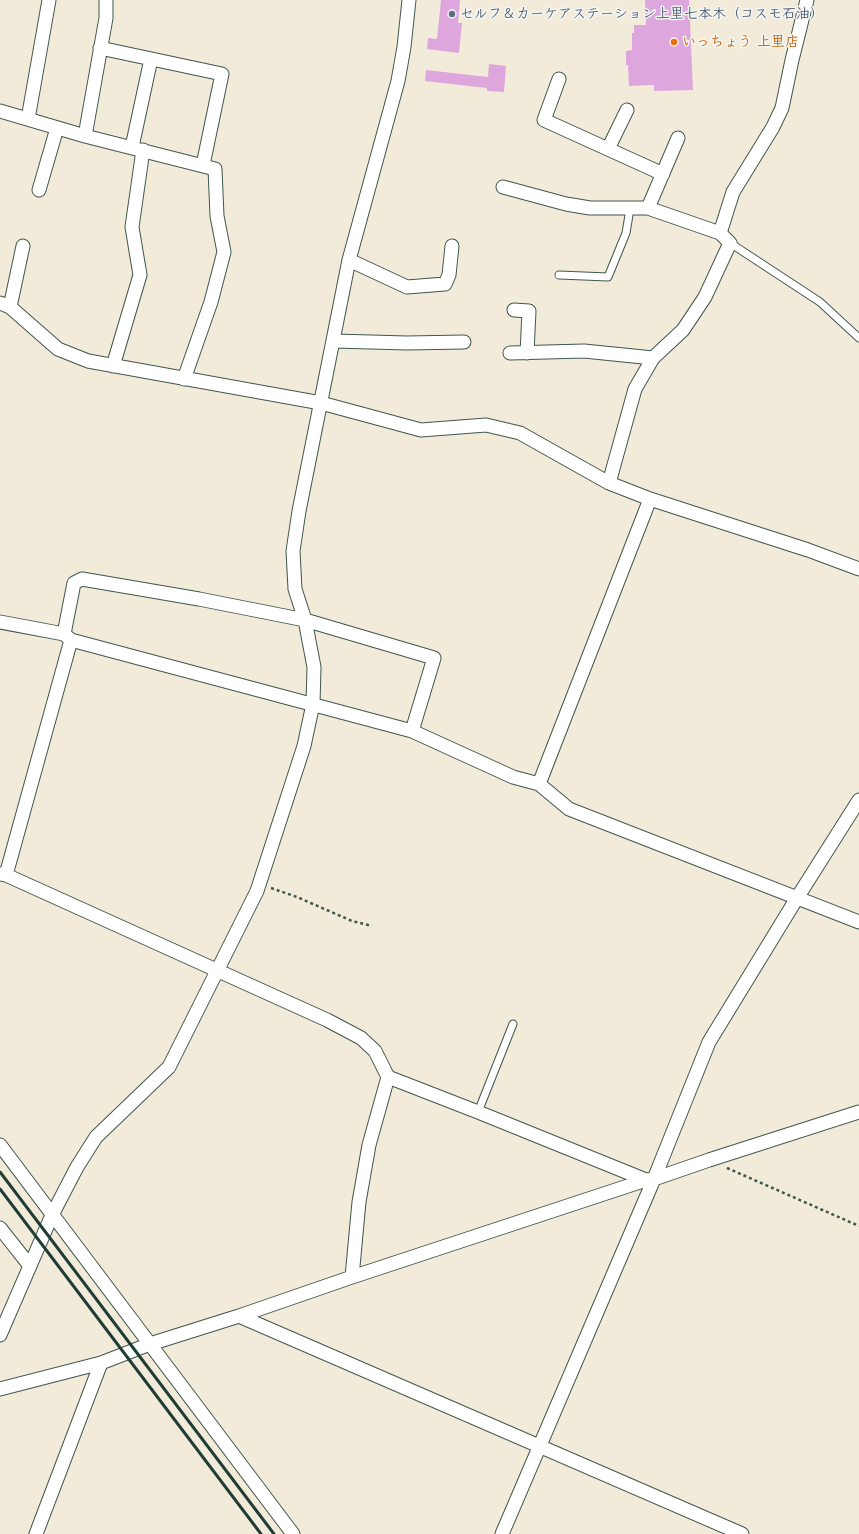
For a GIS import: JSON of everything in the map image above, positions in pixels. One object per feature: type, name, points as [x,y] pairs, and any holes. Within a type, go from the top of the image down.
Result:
[{"type":"street","points":[[28,119],[49,0]]},
{"type":"street","points":[[85,136],[106,18],[106,0]]},
{"type":"street","points":[[0,1334],[52,1215],[77,1167],[96,1138],[169,1067],[218,971],[259,884],[304,746],[313,704],[314,667],[305,620],[294,589],[293,551],[349,260],[398,81],[404,47],[409,0]]},
{"type":"street","points":[[720,233],[733,192],[773,127],[782,108],[807,0]]},
{"type":"street","points":[[100,48],[222,74],[203,166]]},
{"type":"street","points":[[113,366],[140,275],[132,227],[137,149],[151,59]]},
{"type":"street","points":[[559,79],[544,120],[663,174]]},
{"type":"street","points":[[608,149],[627,110]]},
{"type":"street","points":[[0,111],[85,136],[215,169],[217,216],[224,252],[211,302],[184,379]]},
{"type":"street","points":[[39,190],[57,128]]},
{"type":"street","points":[[648,208],[678,138]]},
{"type":"street","points":[[503,187],[566,204],[590,208],[648,208],[720,233],[730,243],[705,297],[683,330],[653,358],[635,388],[609,483]]},
{"type":"street","points":[[23,246],[5,305],[58,349],[88,361],[321,403],[421,430],[486,425],[520,433],[609,483],[650,499],[808,550],[859,569]]},
{"type":"street","points":[[349,260],[407,287],[445,284],[449,276],[452,246]]},
{"type":"street","points":[[514,310],[529,311],[527,353]]},
{"type":"street","points":[[334,341],[407,343],[464,342]]},
{"type":"street","points":[[510,353],[584,351],[653,358]]},
{"type":"street","points":[[539,784],[650,499]]},
{"type":"street","points":[[352,1276],[360,1202],[369,1145],[388,1076],[376,1051],[361,1038],[327,1020],[3,875],[68,637],[74,583],[82,579],[199,599],[305,620],[434,658],[412,731]]},
{"type":"street","points":[[0,622],[68,637],[412,731],[513,777],[539,784],[569,809],[859,922]]},
{"type":"street","points":[[502,1534],[540,1447],[650,1180],[709,1042],[796,898],[859,800]]},
{"type":"street","points":[[388,1076],[650,1180]]},
{"type":"street","points":[[0,1389],[101,1363],[150,1344],[239,1316],[352,1276],[859,1112]]},
{"type":"street","points":[[0,1145],[294,1534]]},
{"type":"street","points":[[0,1228],[30,1266]]},
{"type":"street","points":[[239,1316],[540,1447],[728,1531],[742,1534]]},
{"type":"street","points":[[36,1534],[101,1363]]},
{"type":"lane","points":[[559,275],[608,277],[626,233],[630,209]]},
{"type":"lane","points":[[730,243],[820,302],[859,338]]},
{"type":"lane","points":[[478,1112],[513,1024]]},
{"type":"path","points":[[259,884],[297,896],[352,921],[372,926]]},
{"type":"path","points":[[709,1160],[859,1226]]},
{"type":"building","points":[[441,0],[460,0],[458,23],[462,23],[459,53],[427,49],[428,38],[437,39]]},
{"type":"building","name":"いっちょう 上里店","points":[[645,0],[689,0],[693,90],[654,91],[654,85],[629,86],[626,51],[632,50],[632,33],[634,33],[634,25],[646,25]]},
{"type":"building","points":[[489,64],[506,66],[504,92],[487,91],[487,88],[425,81],[426,70],[488,77]]},
{"type":"railway","points":[[0,1172],[274,1534]]},
{"type":"railway","points":[[0,1189],[261,1534]]},
{"type":"place","name":"セルフ＆カーケアステーション上里七本木（コスモ石油）","points":[[452,14]]},
{"type":"place","name":"いっちょう 上里店","points":[[674,42]]}]
